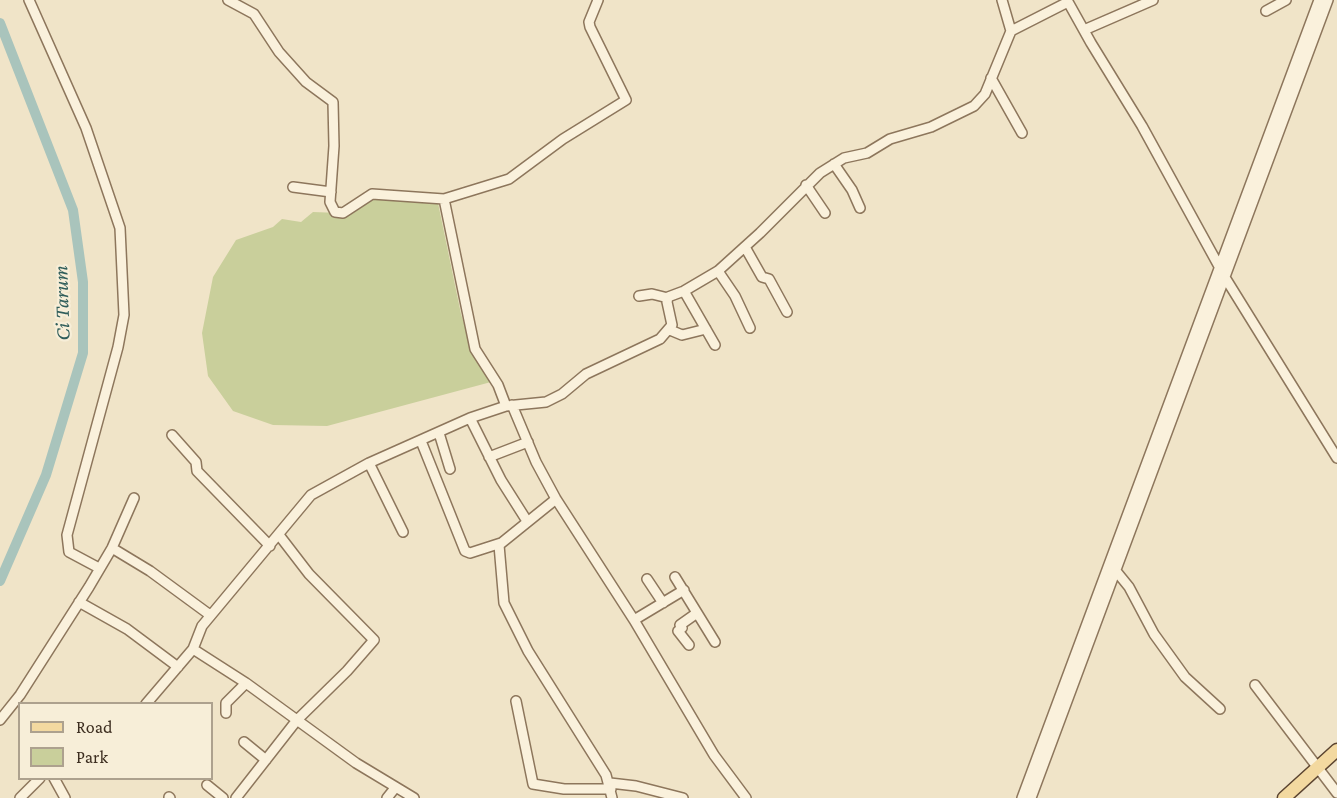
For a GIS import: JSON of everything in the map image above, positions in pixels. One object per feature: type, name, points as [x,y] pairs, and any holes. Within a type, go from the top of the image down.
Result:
[{"type":"main road","points":[[1284,798],[1337,750]]},
{"type":"street","points":[[29,0],[86,128],[120,228],[124,315],[118,347],[67,535],[69,552],[99,568]]},
{"type":"street","points":[[228,0],[255,14],[276,49],[305,81],[333,102],[331,208],[343,213],[372,194],[444,199],[517,175],[562,139],[627,99],[590,27],[589,21],[598,0]]},
{"type":"street","points":[[1002,0],[1011,31]]},
{"type":"street","points":[[1084,30],[1153,0]]},
{"type":"street","points":[[1266,11],[1286,0]]},
{"type":"street","points":[[1022,798],[1319,0]]},
{"type":"street","points":[[1031,798],[1328,0]]},
{"type":"street","points":[[639,296],[652,294],[668,298],[684,291],[718,271],[746,247],[806,185],[834,164],[848,156],[867,153],[890,140],[957,116],[982,99],[1011,31],[1068,1],[1142,126],[1226,279],[1337,458]]},
{"type":"street","points":[[991,78],[1022,134]]},
{"type":"street","points":[[834,164],[852,190],[860,208]]},
{"type":"street","points":[[806,185],[825,213]]},
{"type":"street","points":[[293,187],[331,192]]},
{"type":"street","points":[[444,199],[475,349],[493,375],[556,499],[634,620],[666,678],[741,796]]},
{"type":"street","points":[[746,247],[762,277],[769,279],[787,312]]},
{"type":"street","points":[[718,271],[735,296],[750,328]]},
{"type":"street","points":[[684,291],[715,345]]},
{"type":"street","points":[[148,702],[193,649],[199,631],[210,615],[311,495],[369,463],[470,418],[509,405],[551,399],[586,374],[654,342],[670,330],[672,320],[668,298]]},
{"type":"street","points":[[670,330],[682,335],[706,329]]},
{"type":"street","points":[[470,418],[489,457],[527,521]]},
{"type":"street","points":[[439,433],[450,469]]},
{"type":"street","points":[[172,435],[196,462],[197,471],[270,546]]},
{"type":"street","points":[[421,441],[465,551],[470,553],[501,543],[556,499]]},
{"type":"street","points":[[489,457],[528,442]]},
{"type":"street","points":[[369,463],[403,532]]},
{"type":"street","points":[[0,720],[20,695],[112,548],[134,498]]},
{"type":"street","points":[[236,798],[297,720],[347,671],[374,638],[309,574],[279,535]]},
{"type":"street","points":[[501,543],[498,551],[504,603],[508,613],[528,651],[611,790]]},
{"type":"street","points":[[112,548],[150,571],[210,615]]},
{"type":"street","points":[[1116,571],[1129,587],[1154,634],[1185,676],[1220,709]]},
{"type":"street","points":[[675,577],[715,642]]},
{"type":"street","points":[[647,579],[663,603]]},
{"type":"street","points":[[634,620],[684,590]]},
{"type":"street","points":[[79,602],[127,629],[178,667]]},
{"type":"street","points":[[689,645],[678,631],[682,628],[680,625],[697,613]]},
{"type":"street","points":[[193,649],[246,683],[395,788],[414,798]]},
{"type":"street","points":[[226,712],[226,703],[246,683]]},
{"type":"street","points":[[1255,685],[1337,793]]},
{"type":"street","points":[[516,701],[533,784],[564,789],[611,790],[636,786],[683,798]]},
{"type":"street","points":[[244,742],[266,760]]},
{"type":"street","points":[[20,798],[38,780]]},
{"type":"street","points":[[55,780],[65,798]]},
{"type":"street","points":[[207,785],[223,798]]},
{"type":"street","points":[[387,798],[395,788]]},
{"type":"green space","points":[[372,194],[438,203],[461,314],[475,358],[491,382],[327,426],[273,425],[233,411],[208,376],[202,333],[213,277],[236,240],[273,227],[282,219],[301,222],[313,212],[339,213]]},
{"type":"waterway","name":"Ci Tarum","points":[[0,23],[73,210],[83,282],[83,353],[46,475],[0,581]]}]
